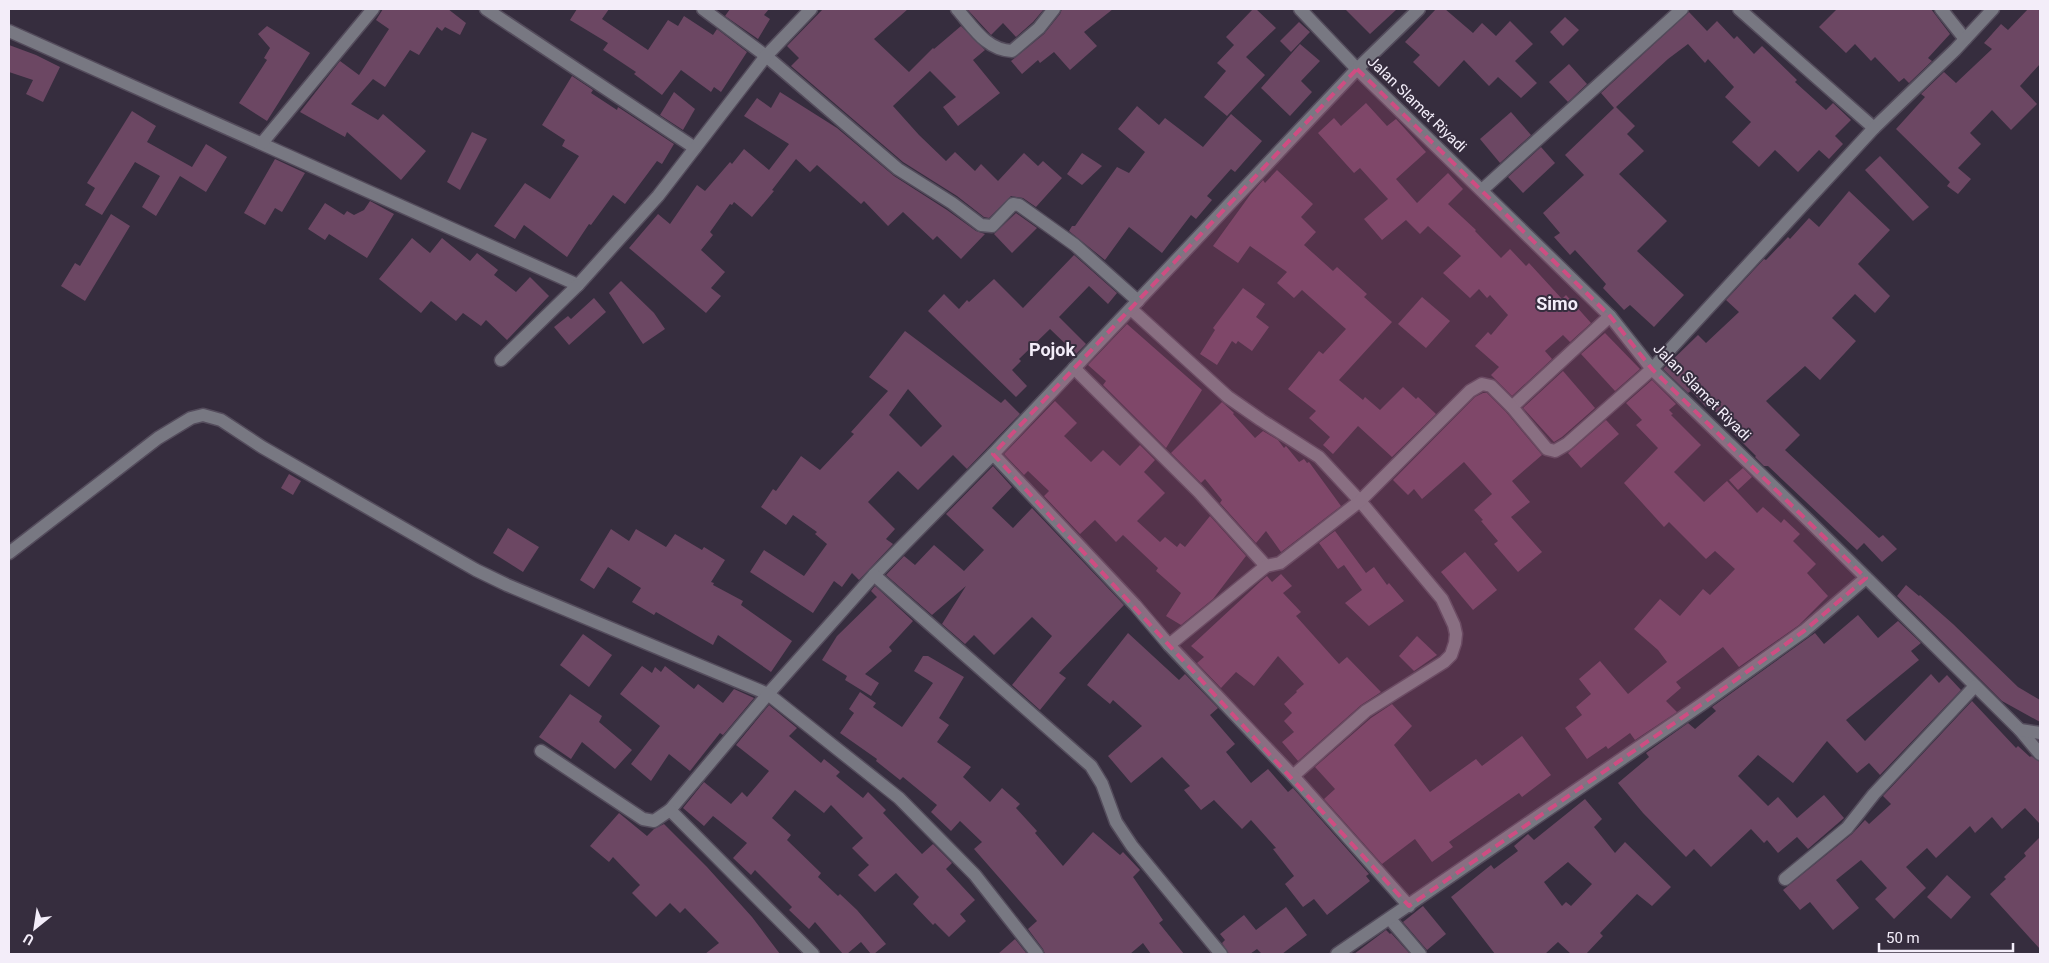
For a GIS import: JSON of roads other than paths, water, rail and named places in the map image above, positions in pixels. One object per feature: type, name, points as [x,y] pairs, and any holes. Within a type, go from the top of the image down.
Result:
[{"type":"street","points":[[262,143],[372,9]]},
{"type":"street","points":[[486,9],[695,148]]},
{"type":"street","points":[[702,9],[766,56],[898,169],[952,203],[981,225],[992,226],[1012,204],[1019,205],[1075,245],[1228,397],[1319,457],[1360,501],[1442,598],[1454,625],[1455,643],[1451,655],[1444,662],[1366,711],[1292,776]]},
{"type":"street","points":[[501,360],[578,285],[658,196],[766,56],[811,9]]},
{"type":"street","points":[[957,9],[988,44],[1002,51],[1012,51],[1040,28],[1054,9]]},
{"type":"street","name":"Jalan Slamet Riyadi","points":[[1300,9],[1357,69],[1610,316],[1652,369],[2020,730],[2040,754]]},
{"type":"street","points":[[542,750],[643,819],[649,821],[659,819],[670,810],[768,694],[874,574],[993,454],[1357,69],[1419,9]]},
{"type":"street","points":[[1482,190],[1682,9]]},
{"type":"street","points":[[1739,9],[1874,128]]},
{"type":"street","points":[[1941,9],[1965,39]]},
{"type":"street","points":[[1169,645],[1266,566],[1280,563],[1360,501],[1477,386],[1482,384],[1492,386],[1547,449],[1555,451],[1567,444],[1652,369],[1874,128],[1993,9]]},
{"type":"street","points":[[9,31],[578,285]]},
{"type":"street","points":[[1512,407],[1610,316]]},
{"type":"street","points":[[1074,368],[1199,492],[1266,566]]},
{"type":"street","points":[[9,553],[158,438],[191,418],[203,416],[221,420],[262,447],[476,570],[506,585],[768,694],[899,798],[975,875],[1037,954]]},
{"type":"street","points":[[993,454],[1135,605],[1169,645],[1292,776],[1408,906]]},
{"type":"street","points":[[874,574],[1091,766],[1102,784],[1116,822],[1132,846],[1221,954]]},
{"type":"street","points":[[1337,954],[1710,699],[1804,631],[1866,578]]},
{"type":"street","points":[[1785,879],[1846,828],[1874,794],[1975,686]]},
{"type":"street","points":[[2020,730],[2040,733]]},
{"type":"street","points":[[670,810],[813,954]]},
{"type":"street","points":[[1390,919],[1420,954]]},
{"type":"district","name":"Simo","points":[[1557,304]]},
{"type":"district","name":"Pojok","points":[[1052,350]]}]
